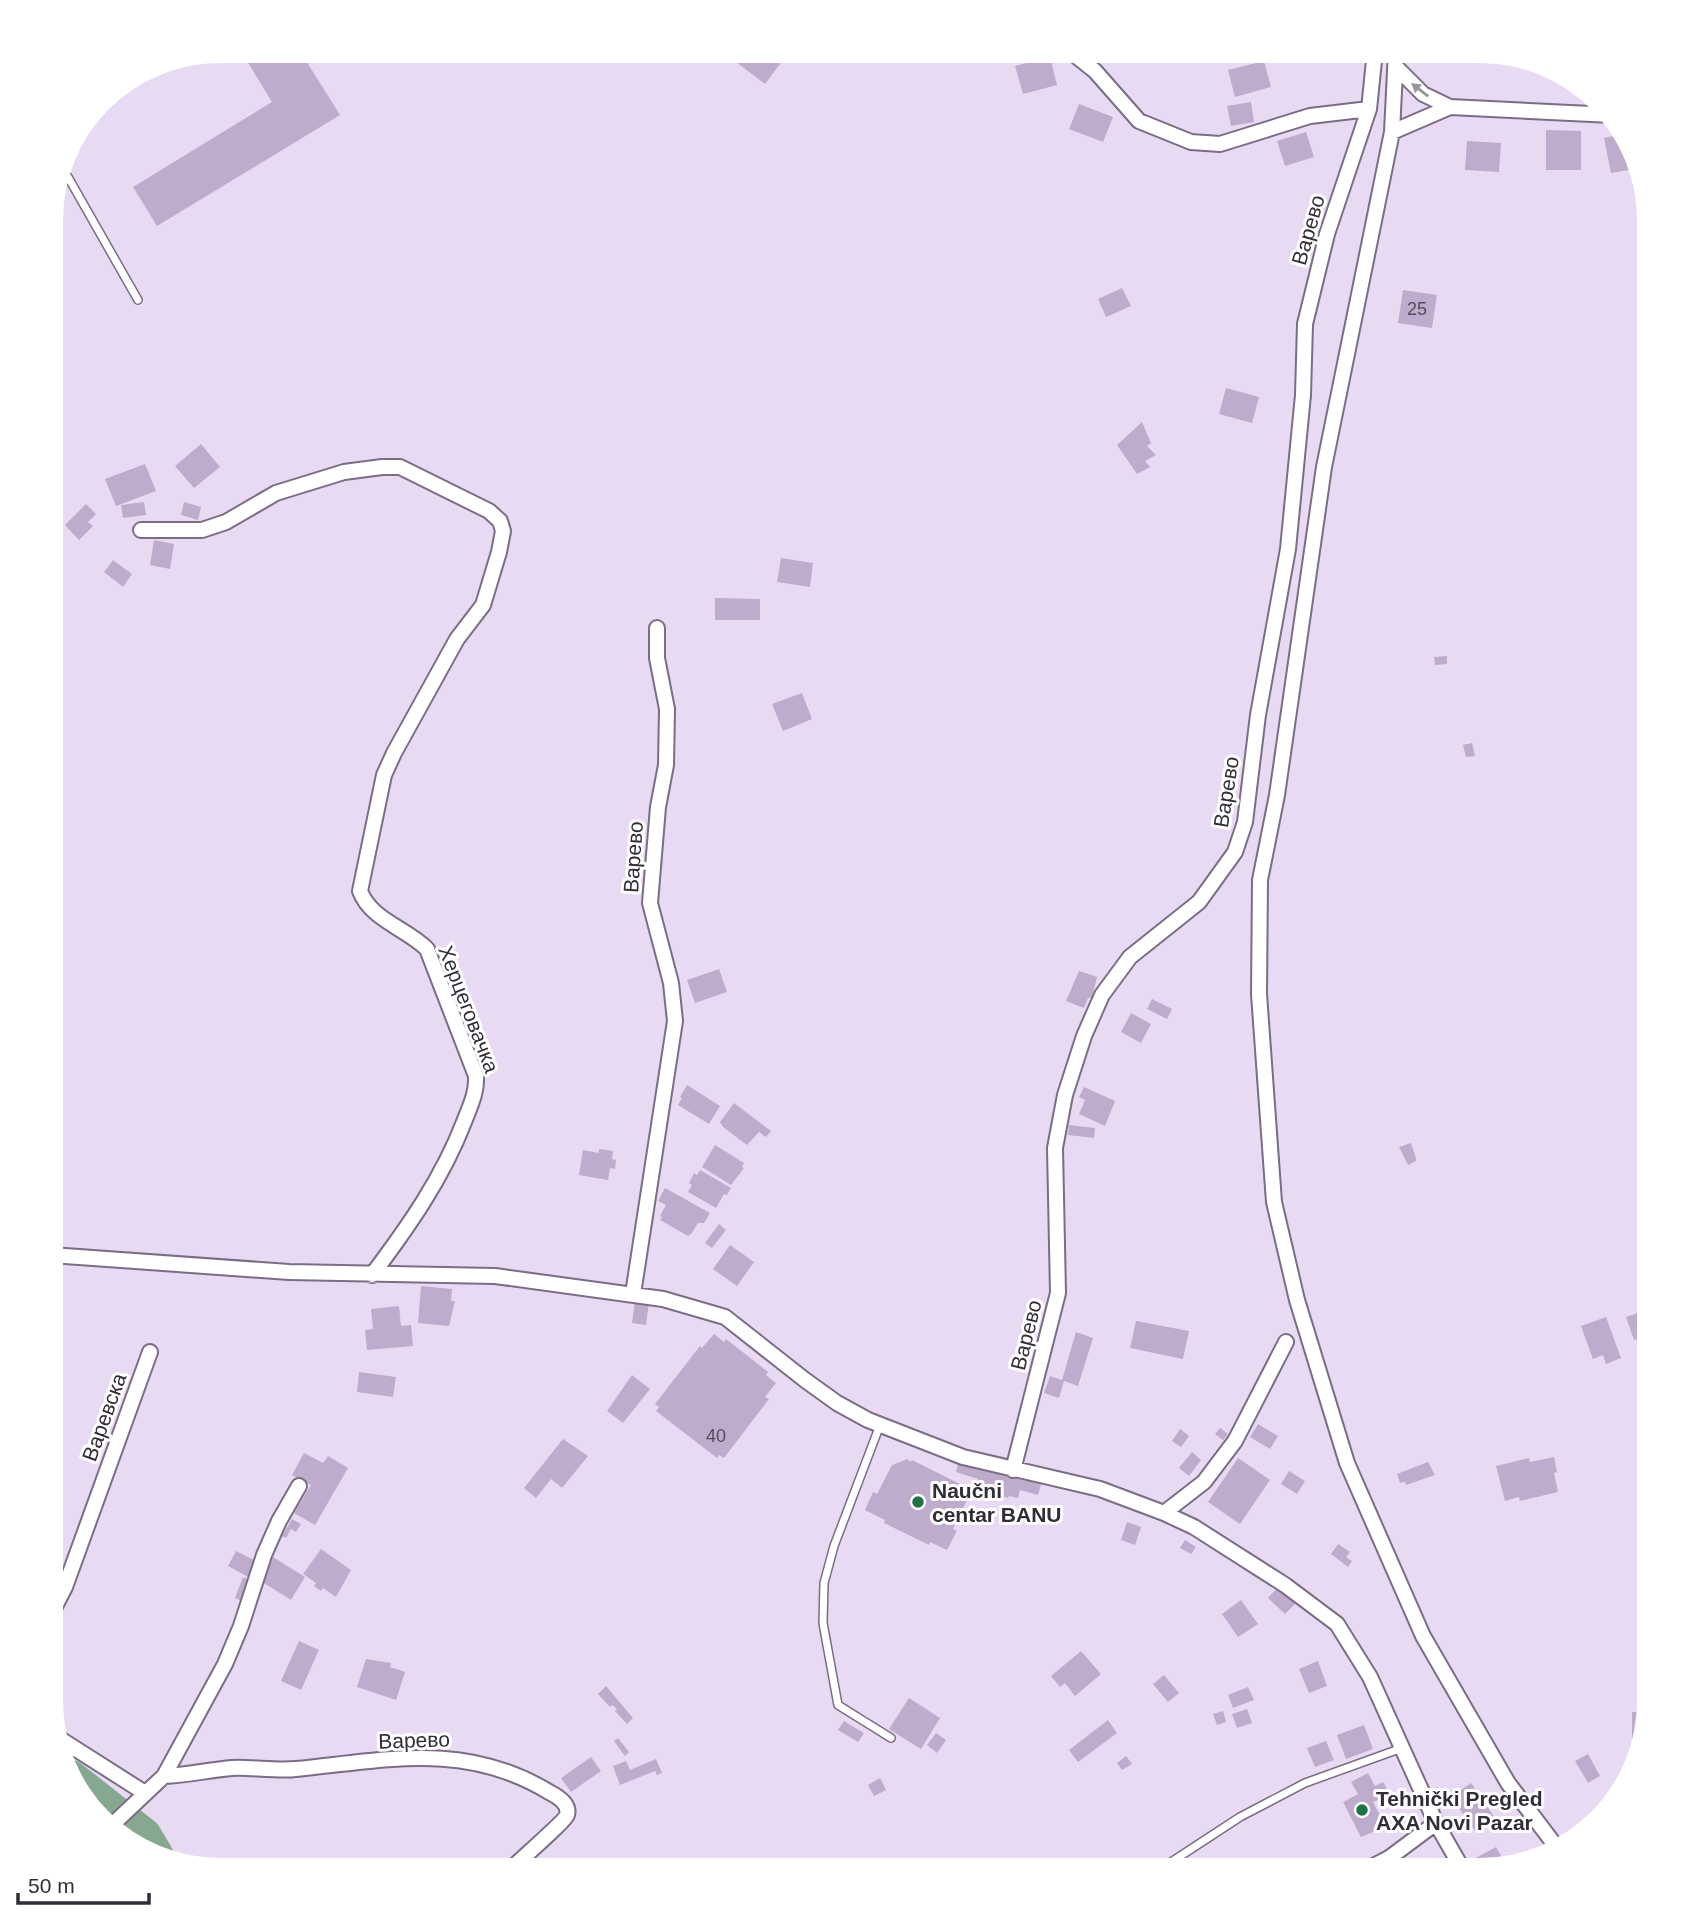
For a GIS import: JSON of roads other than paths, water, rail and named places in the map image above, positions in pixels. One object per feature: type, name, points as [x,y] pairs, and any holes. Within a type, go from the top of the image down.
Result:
[{"type":"street","points":[[1085,63],[1139,121],[1191,142],[1220,144],[1310,116],[1369,108]]},
{"type":"street","name":"Варево","points":[[1013,1470],[1058,1293],[1055,1148],[1065,1095],[1084,1036],[1102,995],[1130,957],[1199,902],[1235,852],[1245,821],[1258,715],[1288,549],[1303,395],[1305,324],[1327,234],[1369,108],[1374,63]]},
{"type":"street","points":[[1395,63],[1392,132],[1324,467],[1270,831],[1260,880],[1259,994],[1274,1202],[1297,1300],[1347,1463],[1423,1636],[1508,1783],[1551,1840]]},
{"type":"street","points":[[1395,66],[1423,94],[1450,107],[1595,114]]},
{"type":"street","points":[[1392,132],[1450,107]]},
{"type":"street","name":"Херцеговачка","points":[[141,530],[202,530],[226,522],[276,493],[344,472],[382,467],[401,467],[489,511],[500,521],[503,531],[499,552],[483,605],[457,639],[384,775],[360,891],[375,913],[427,949],[475,1076],[477,1089],[455,1144],[435,1184],[410,1224],[372,1275]]},
{"type":"street","name":"Варево","points":[[633,1294],[675,1021],[671,983],[650,902],[657,807],[666,765],[667,709],[657,658],[657,628]]},
{"type":"street","points":[[1245,821],[1270,831]]},
{"type":"street","points":[[63,1256],[289,1272],[495,1276],[663,1299],[725,1317],[837,1403],[880,1425],[963,1457],[1100,1489],[1164,1513],[1285,1585],[1337,1624],[1370,1677],[1436,1823],[1457,1858]]},
{"type":"street","points":[[1164,1513],[1204,1482],[1236,1441],[1286,1342]]},
{"type":"street","name":"Варевска","points":[[63,1591],[150,1352]]},
{"type":"street","points":[[118,1819],[164,1776],[229,1655],[264,1555],[299,1486]]},
{"type":"street","points":[[70,1746],[140,1798]]},
{"type":"street","name":"Варево","points":[[164,1776],[235,1768],[282,1770],[433,1757],[483,1764],[518,1775],[538,1785],[563,1801],[567,1810],[567,1817],[563,1822],[522,1858]]},
{"type":"street","points":[[1389,1858],[1436,1823]]},
{"type":"lane","points":[[69,178],[138,300]]},
{"type":"lane","points":[[880,1425],[834,1546],[824,1583],[823,1623],[838,1706],[891,1738]]},
{"type":"lane","points":[[1177,1858],[1240,1817],[1305,1783],[1402,1748]]},
{"type":"waterway","points":[[95,1795],[145,1834],[149,1841]]},
{"type":"place","name":"Naučni centar BANU","points":[[918,1502]]},
{"type":"place","name":"Tehnički Pregled AXA Novi Pazar","points":[[1362,1810]]}]
